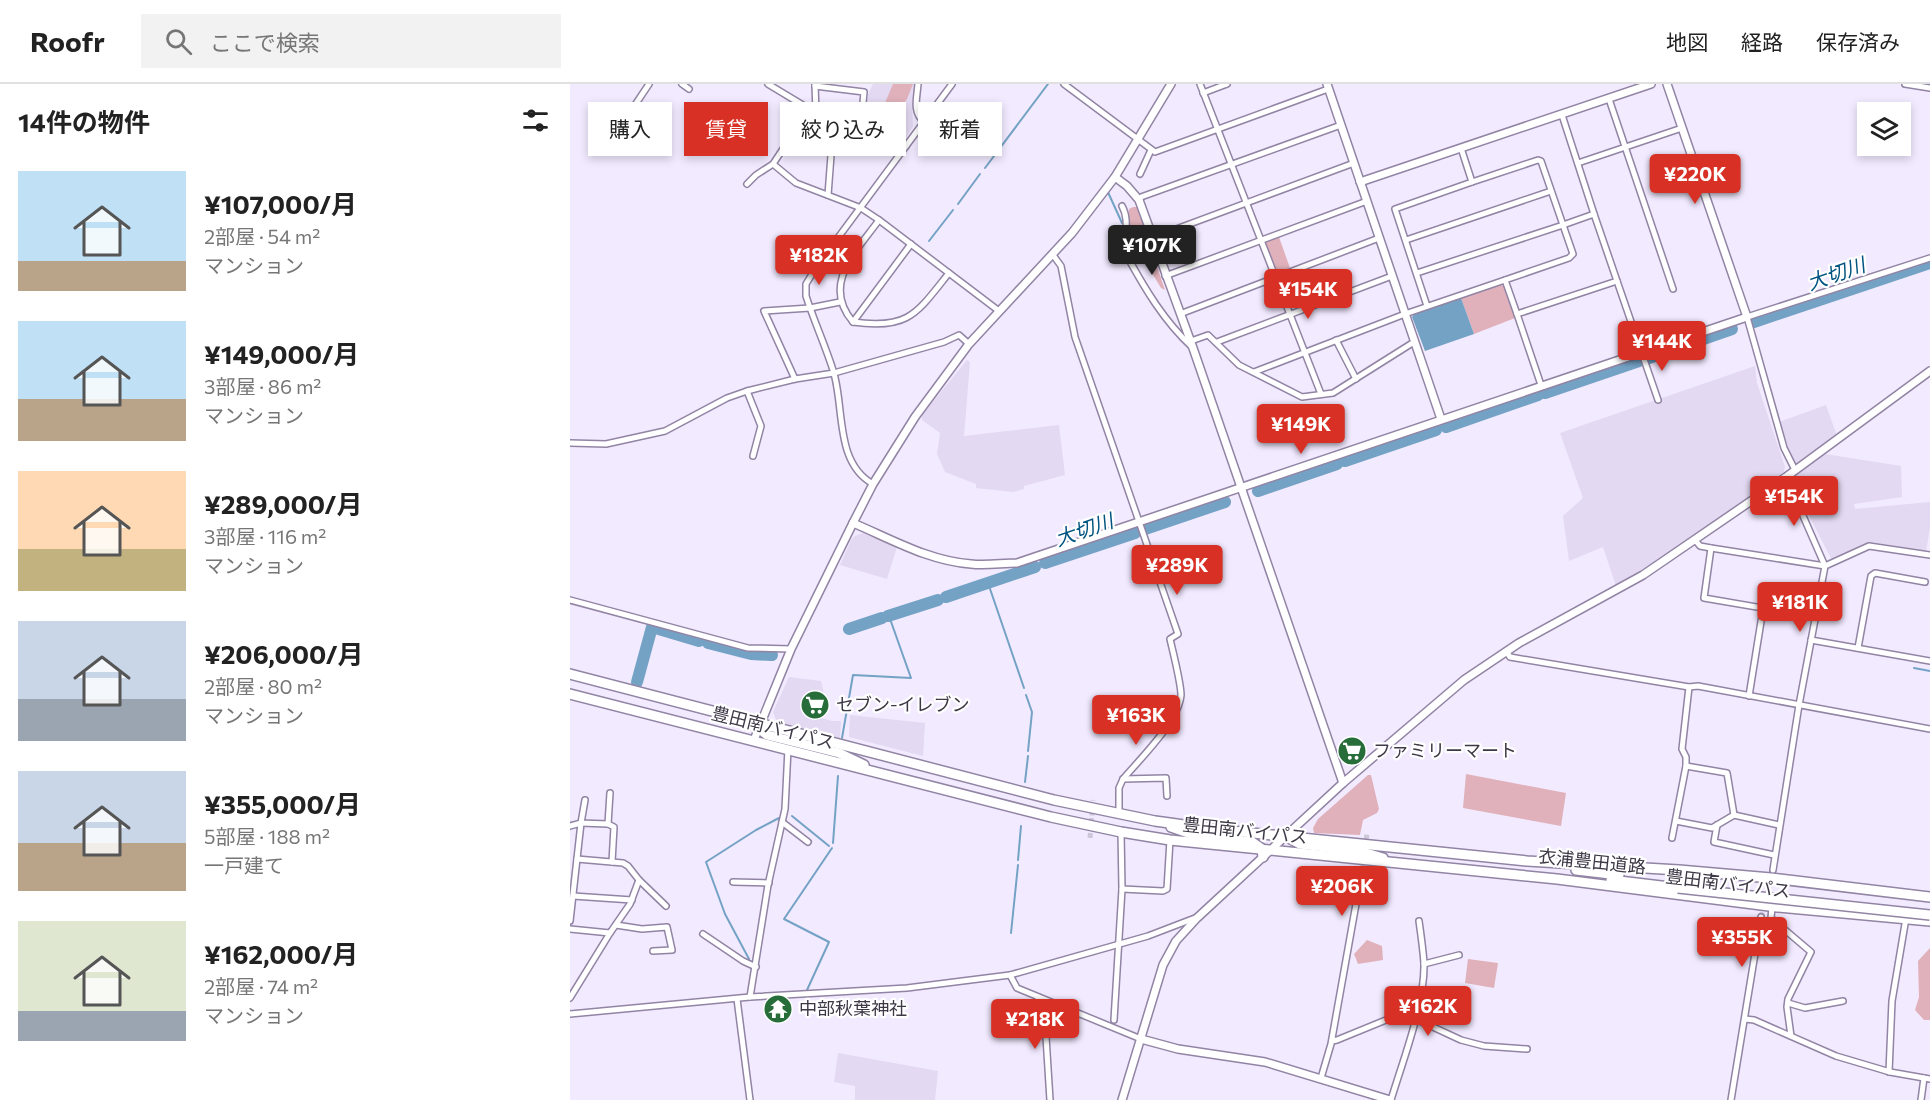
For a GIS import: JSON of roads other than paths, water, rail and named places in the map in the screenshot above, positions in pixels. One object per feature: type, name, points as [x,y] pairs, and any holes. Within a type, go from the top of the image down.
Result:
[{"type":"highway","name":"豊田南バイパス","points":[[570,674],[1054,800],[1155,821],[1527,861],[1771,878],[1930,897]]},
{"type":"highway","name":"豊田南バイパス","points":[[570,694],[1051,817],[1122,832],[1265,852],[1557,879],[1772,907],[1930,921]]},
{"type":"highway","points":[[760,725],[762,731],[767,735],[839,753],[881,773]]},
{"type":"highway","points":[[1155,821],[1194,835],[1252,842],[1259,845],[1265,852]]},
{"type":"highway","points":[[1289,834],[1292,841],[1300,844],[1359,851],[1400,863]]},
{"type":"highway","name":"衣浦豊田道路","points":[[1527,861],[1565,869],[1678,885]]},
{"type":"highway","name":"衣浦豊田道路","points":[[1501,874],[1541,872],[1930,913]]},
{"type":"street","points":[[636,102],[649,84]]},
{"type":"street","points":[[682,84],[689,89]]},
{"type":"street","points":[[768,84],[799,102]]},
{"type":"street","points":[[918,84],[915,112],[918,117]]},
{"type":"street","points":[[939,102],[952,84]]},
{"type":"street","points":[[1064,84],[1155,152],[1327,86],[1441,419]]},
{"type":"street","points":[[754,740],[791,649],[853,523],[873,484],[915,417],[969,344],[1053,255],[1115,177],[1172,84]]},
{"type":"street","points":[[1200,84],[1321,394]]},
{"type":"street","points":[[1203,93],[1227,84]]},
{"type":"street","points":[[1360,182],[1651,84]]},
{"type":"street","points":[[1667,84],[1747,317],[1784,448],[1795,470]]},
{"type":"street","points":[[1905,84],[1930,88]]},
{"type":"street","points":[[816,102],[815,85],[864,92],[863,102]]},
{"type":"street","points":[[1609,99],[1673,289]]},
{"type":"street","points":[[1562,115],[1658,400]]},
{"type":"street","points":[[1139,200],[1141,197],[1341,125]]},
{"type":"street","points":[[1578,163],[1682,128]]},
{"type":"street","points":[[906,146],[918,130]]},
{"type":"street","points":[[1461,148],[1472,182]]},
{"type":"street","points":[[1140,174],[1151,150]]},
{"type":"street","points":[[747,184],[773,164],[780,153]]},
{"type":"street","points":[[828,195],[831,156]]},
{"type":"street","points":[[873,484],[862,478],[849,456],[834,372],[806,296],[806,284],[899,156]]},
{"type":"street","points":[[1254,372],[1427,306],[1569,258],[1573,254],[1541,161],[1538,160],[1395,209],[1427,306]]},
{"type":"street","points":[[1152,238],[1354,163]]},
{"type":"street","points":[[773,164],[796,183],[861,208],[999,311]]},
{"type":"street","points":[[1115,177],[1127,186],[1139,200],[1165,276],[1192,344],[1343,783]]},
{"type":"street","points":[[1406,240],[1551,191]]},
{"type":"street","points":[[1165,276],[1366,201]]},
{"type":"street","points":[[1122,206],[1126,214],[1124,247],[1127,256],[1159,309],[1178,334],[1192,344]]},
{"type":"street","points":[[1417,273],[1594,214]]},
{"type":"street","points":[[853,322],[840,302],[839,280],[879,220]]},
{"type":"street","points":[[1180,314],[1379,238]]},
{"type":"street","points":[[853,322],[911,244]]},
{"type":"street","points":[[1053,255],[1061,266],[1076,337],[1178,634],[1170,639],[1181,696],[1178,706],[1166,729],[1123,779],[1119,788],[1119,815]]},
{"type":"street","points":[[853,523],[922,553],[971,564],[1017,563],[1643,351],[1930,258]]},
{"type":"street","points":[[853,322],[892,324],[909,318],[918,312],[949,273]]},
{"type":"street","points":[[1217,342],[1392,276]]},
{"type":"street","points":[[1505,280],[1541,386]]},
{"type":"street","points":[[1517,314],[1617,281]]},
{"type":"street","points":[[795,379],[764,311],[810,308],[840,302]]},
{"type":"street","points":[[570,443],[606,444],[665,431],[727,398],[747,391],[834,372],[944,342],[958,335],[969,344]]},
{"type":"street","points":[[1192,344],[1208,335],[1239,365],[1302,397],[1333,393],[1414,342]]},
{"type":"street","points":[[1336,340],[1356,379]]},
{"type":"street","points":[[1122,1100],[1168,955],[1180,936],[1265,852],[1289,834],[1343,783],[1464,680],[1506,651],[1643,575],[1786,477],[1930,371]]},
{"type":"street","points":[[747,391],[761,426],[753,456]]},
{"type":"street","points":[[1773,870],[1799,705],[1825,566],[1786,477]]},
{"type":"street","points":[[1695,540],[1700,546],[1825,566],[1869,546],[1930,555]]},
{"type":"street","points":[[1711,548],[1704,598],[1815,617]]},
{"type":"street","points":[[1858,648],[1871,576],[1875,573],[1925,582]]},
{"type":"street","points":[[570,600],[747,648],[791,649]]},
{"type":"street","points":[[1749,696],[1763,609]]},
{"type":"street","points":[[1811,640],[1930,661]]},
{"type":"street","points":[[1506,651],[1510,657],[1689,687],[1698,686],[1930,729]]},
{"type":"street","points":[[1671,838],[1686,766],[1686,757],[1682,749],[1689,687]]},
{"type":"street","points":[[750,997],[769,883],[786,800],[788,749]]},
{"type":"street","points":[[1686,766],[1727,773],[1734,815]]},
{"type":"street","points":[[1123,779],[1166,778],[1167,796]]},
{"type":"street","points":[[608,824],[610,793]]},
{"type":"street","points":[[570,921],[585,800]]},
{"type":"street","points":[[1676,821],[1712,828],[1734,815],[1779,825]]},
{"type":"street","points":[[782,822],[808,842]]},
{"type":"street","points":[[570,826],[581,823],[608,824],[614,827],[612,862]]},
{"type":"street","points":[[1717,825],[1714,842],[1774,855]]},
{"type":"street","points":[[1114,1020],[1122,889],[1122,832]]},
{"type":"street","points":[[1122,889],[1163,891],[1167,889],[1170,840]]},
{"type":"street","points":[[577,859],[628,866],[666,906]]},
{"type":"street","points":[[1321,1078],[1332,1041],[1361,876]]},
{"type":"street","points":[[570,998],[632,900],[639,880]]},
{"type":"street","points":[[733,882],[769,883]]},
{"type":"street","points":[[573,896],[632,900]]},
{"type":"street","points":[[1772,907],[1771,918],[1811,952],[1788,1003],[1791,1036]]},
{"type":"street","points":[[1731,1100],[1761,917]]},
{"type":"street","points":[[570,1014],[750,997],[907,988],[1010,975],[1148,936],[1197,918]]},
{"type":"street","points":[[1889,1072],[1892,1001],[1906,918]]},
{"type":"street","points":[[1010,975],[1017,988],[1141,1039],[1179,1049],[1265,1062],[1391,1100],[1416,1018],[1424,964],[1419,921]]},
{"type":"street","points":[[616,925],[642,929],[667,927],[672,950],[653,951]]},
{"type":"street","points":[[570,929],[610,933]]},
{"type":"street","points":[[702,934],[756,967]]},
{"type":"street","points":[[1424,964],[1459,955]]},
{"type":"street","points":[[1038,997],[1046,1037],[1050,1100]]},
{"type":"street","points":[[737,999],[750,1100]]},
{"type":"street","points":[[1788,1003],[1805,1008],[1843,1001]]},
{"type":"street","points":[[1332,1041],[1404,1013],[1461,1040],[1484,1046],[1527,1049]]},
{"type":"street","points":[[1745,1019],[1754,1020],[1836,1056],[1889,1072],[1927,1079],[1921,1100]]},
{"type":"water","points":[[1461,298],[1474,334],[1425,351],[1412,317],[1415,313]]},
{"type":"waterway","points":[[985,168],[1048,84]]},
{"type":"waterway","points":[[958,204],[980,174]]},
{"type":"waterway","points":[[1107,190],[1122,223]]},
{"type":"waterway","points":[[929,241],[953,210]]},
{"type":"waterway","name":"大切川","points":[[1754,322],[1930,263]]},
{"type":"waterway","name":"大切川","points":[[1646,359],[1732,329]]},
{"type":"waterway","name":"大切川","points":[[1545,393],[1639,361]]},
{"type":"waterway","name":"大切川","points":[[1446,427],[1538,395]]},
{"type":"waterway","name":"大切川","points":[[1345,461],[1436,430]]},
{"type":"waterway","name":"大切川","points":[[1258,491],[1337,464]]},
{"type":"waterway","name":"大切川","points":[[1145,529],[1225,502]]},
{"type":"waterway","name":"大切川","points":[[1045,563],[1135,533]]},
{"type":"waterway","name":"大切川","points":[[946,597],[1035,567]]},
{"type":"waterway","points":[[988,583],[1024,688]]},
{"type":"waterway","name":"大切川","points":[[888,616],[938,600]]},
{"type":"waterway","points":[[842,738],[853,675],[911,678],[889,616]]},
{"type":"waterway","name":"大切川","points":[[849,629],[882,618]]},
{"type":"waterway","name":"大切川","points":[[637,682],[652,627],[699,641]]},
{"type":"waterway","name":"大切川","points":[[708,643],[751,654],[772,655]]},
{"type":"waterway","points":[[1914,668],[1930,671]]},
{"type":"waterway","points":[[1026,695],[1032,712],[1028,751]]},
{"type":"waterway","points":[[1025,782],[1028,756]]},
{"type":"waterway","points":[[833,843],[838,776]]},
{"type":"waterway","points":[[792,816],[829,846]]},
{"type":"waterway","points":[[749,959],[725,914],[706,862],[779,818]]},
{"type":"waterway","points":[[1018,860],[1021,826]]},
{"type":"waterway","points":[[807,990],[829,942],[784,919],[832,848]]},
{"type":"waterway","points":[[1011,933],[1018,865]]},
{"type":"tunnel","points":[[1090,838],[1093,800]]},
{"type":"tunnel","points":[[1365,847],[1367,834]]},
{"type":"tunnel","points":[[1361,876],[1363,859]]},
{"type":"tunnel","points":[[1761,917],[1772,875]]},
{"type":"place","name":"セブン-イレブン","points":[[815,705]]},
{"type":"place","name":"ファミリーマート","points":[[1352,751]]},
{"type":"place","name":"中部秋葉神社","points":[[778,1009]]}]
